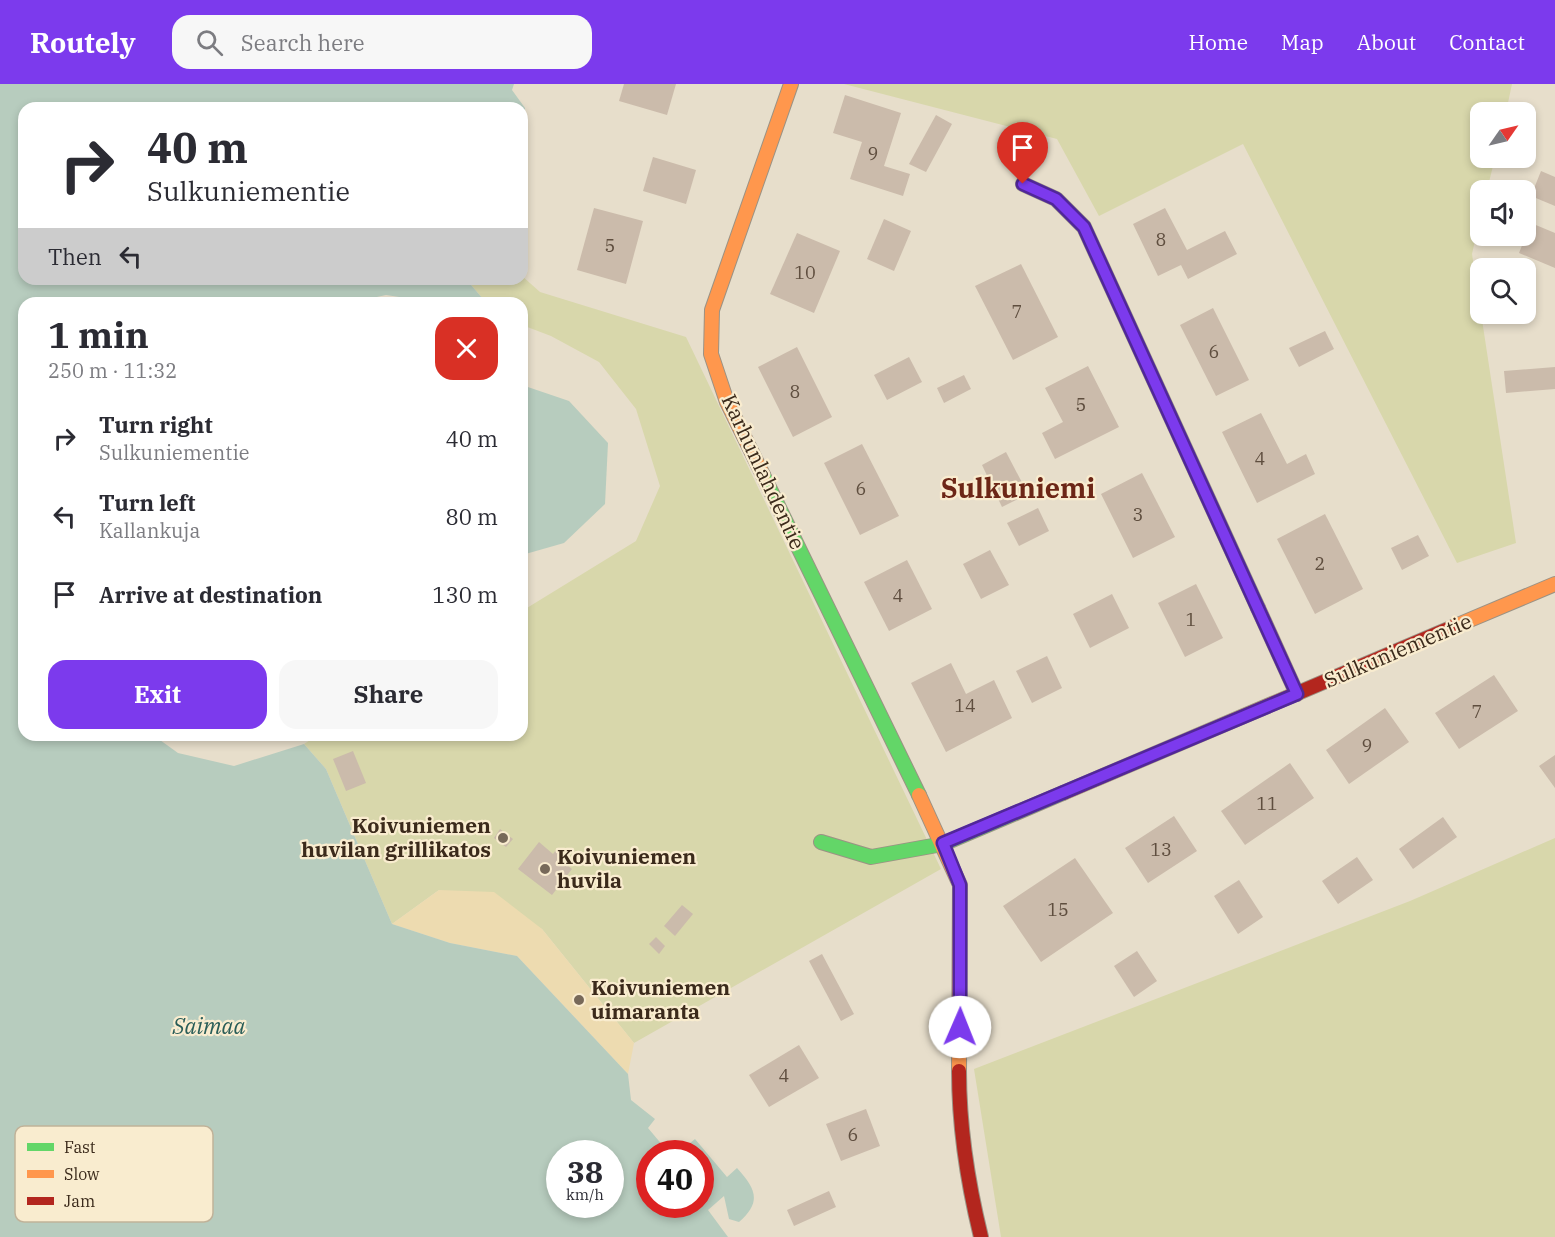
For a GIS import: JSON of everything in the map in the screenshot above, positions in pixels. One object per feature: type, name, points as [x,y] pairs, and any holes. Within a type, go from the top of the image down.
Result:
[{"type":"street","name":"Karhunlahdentie","points":[[791,84],[712,310],[711,354],[728,402],[943,843],[960,885],[959,1093],[970,1197],[981,1237]]},
{"type":"street","points":[[1023,184],[1056,199],[1084,227],[1297,694]]},
{"type":"street","name":"Sulkuniementie","points":[[821,842],[871,856],[943,843],[1555,584]]},
{"type":"green space","points":[[844,84],[1512,84],[1508,102],[1470,102],[1470,168],[1492,168],[1490,180],[1470,180],[1470,246],[1474,246],[1473,258],[1470,258],[1470,324],[1483,324],[1516,543],[1457,563],[1243,144],[1099,216],[1057,139]]},
{"type":"green space","points":[[528,281],[540,292],[686,337],[941,869],[634,1043],[542,929],[439,890],[392,924],[326,769],[304,744],[309,741],[528,741],[528,607],[636,541],[660,486],[636,409],[599,362],[551,336],[528,327],[528,297],[481,297],[471,285],[528,285]]},
{"type":"green space","points":[[1555,838],[1555,1237],[1001,1237],[974,1069],[1410,901]]},
{"type":"sand","name":"Koivuniemen uimaranta","points":[[439,890],[494,892],[542,929],[634,1043],[628,1074],[517,956],[450,943],[392,924]]},
{"type":"water","name":"Saimaa","points":[[0,84],[514,84],[512,90],[521,102],[18,102],[18,285],[471,285],[481,297],[386,295],[377,297],[18,297],[18,741],[161,741],[178,753],[234,766],[304,744],[326,769],[392,924],[450,943],[517,956],[628,1074],[631,1100],[655,1119],[648,1128],[658,1140],[636,1140],[636,1218],[714,1218],[728,1237],[0,1237]]},
{"type":"water","points":[[528,387],[569,401],[608,443],[605,504],[564,543],[528,553]]},
{"type":"water","name":"Saimaa","points":[[714,1162],[727,1177],[737,1168],[752,1189],[754,1195],[751,1208],[739,1222],[729,1219],[724,1196],[714,1205]]},
{"type":"building","points":[[624,84],[676,84],[667,115],[619,101]]},
{"type":"building","points":[[845,95],[901,113],[884,166],[910,174],[903,196],[850,179],[862,142],[833,133]]},
{"type":"building","points":[[936,115],[952,124],[926,172],[909,164]]},
{"type":"building","points":[[653,157],[696,170],[686,204],[643,191]]},
{"type":"building","points":[[1541,171],[1555,177],[1555,206],[1536,198],[1536,184]]},
{"type":"building","points":[[594,208],[643,221],[626,284],[577,270]]},
{"type":"building","points":[[1165,208],[1187,250],[1225,231],[1237,254],[1188,279],[1181,265],[1158,276],[1133,224]]},
{"type":"building","points":[[884,219],[911,231],[894,271],[867,259]]},
{"type":"building","points":[[1536,225],[1555,233],[1555,268],[1536,260],[1536,258],[1519,253],[1522,246],[1536,246]]},
{"type":"building","points":[[797,233],[840,251],[814,313],[770,294]]},
{"type":"building","points":[[1021,264],[1058,337],[1013,360],[975,286]]},
{"type":"building","points":[[1213,308],[1249,380],[1216,396],[1180,325]]},
{"type":"building","points":[[1325,331],[1334,349],[1299,367],[1289,348]]},
{"type":"building","points":[[797,347],[832,417],[793,437],[758,367]]},
{"type":"building","points":[[909,357],[922,382],[887,400],[874,375]]},
{"type":"building","points":[[1088,366],[1119,427],[1055,459],[1042,433],[1063,422],[1045,388]]},
{"type":"building","points":[[1555,367],[1555,389],[1506,393],[1504,371]]},
{"type":"building","points":[[964,375],[971,389],[944,403],[937,388]]},
{"type":"building","points":[[1261,413],[1287,464],[1306,454],[1315,474],[1257,503],[1222,432]]},
{"type":"building","points":[[862,444],[899,516],[860,535],[824,463]]},
{"type":"building","points":[[1006,452],[1028,494],[1002,507],[982,465]]},
{"type":"building","points":[[1142,473],[1175,537],[1133,558],[1101,494]]},
{"type":"building","points":[[1038,508],[1049,531],[1019,546],[1007,523]]},
{"type":"building","points":[[1325,514],[1363,589],[1315,614],[1277,539]]},
{"type":"building","points":[[1418,535],[1429,556],[1402,570],[1391,548]]},
{"type":"building","points":[[990,550],[1009,585],[981,599],[963,564]]},
{"type":"building","points":[[907,560],[932,609],[889,631],[864,582]]},
{"type":"building","points":[[1196,584],[1223,638],[1185,657],[1158,603]]},
{"type":"building","points":[[1112,594],[1129,628],[1090,648],[1073,614]]},
{"type":"building","points":[[1047,656],[1062,688],[1032,703],[1016,671]]},
{"type":"building","points":[[951,663],[966,694],[994,680],[1012,718],[946,752],[911,683]]},
{"type":"building","points":[[1494,675],[1518,711],[1459,749],[1435,713]]},
{"type":"building","points":[[1385,708],[1409,742],[1349,784],[1326,750]]},
{"type":"building","points":[[353,751],[366,783],[346,791],[333,759]]},
{"type":"building","points":[[1555,755],[1555,788],[1539,766]]},
{"type":"building","points":[[1290,763],[1314,798],[1245,845],[1221,811]]},
{"type":"building","points":[[1174,816],[1197,851],[1148,883],[1125,848]]},
{"type":"building","points":[[1443,817],[1457,837],[1413,869],[1399,849]]},
{"type":"building","name":"Koivuniemen huvilan grillikatos","points":[[500,829],[513,839],[506,847],[494,838]]},
{"type":"building","name":"Koivuniemen huvila","points":[[539,842],[553,854],[556,850],[562,855],[559,859],[572,869],[552,895],[518,869]]},
{"type":"building","points":[[1357,857],[1373,880],[1338,904],[1322,881]]},
{"type":"building","points":[[1075,858],[1113,913],[1041,962],[1003,906]]},
{"type":"building","points":[[1239,880],[1263,917],[1238,934],[1214,896]]},
{"type":"building","points":[[682,905],[693,914],[675,936],[664,926]]},
{"type":"building","points":[[656,937],[665,946],[659,954],[649,944]]},
{"type":"building","points":[[1137,951],[1157,981],[1134,997],[1114,966]]},
{"type":"building","points":[[822,954],[854,1014],[841,1021],[809,961]]},
{"type":"building","points":[[799,1045],[819,1078],[769,1107],[749,1075]]},
{"type":"building","points":[[866,1109],[880,1146],[841,1161],[826,1124]]},
{"type":"building","points":[[829,1191],[836,1207],[794,1226],[787,1210]]},
{"type":"traffic: fast","points":[[1023,184],[1056,199],[1084,227],[1258,608]]},
{"type":"traffic: fast","points":[[763,475],[919,795]]},
{"type":"traffic: fast","points":[[821,842],[871,857],[943,844],[1063,793]]},
{"type":"traffic: slow","points":[[763,475],[727,402],[711,354],[712,310],[791,84]]},
{"type":"traffic: slow","points":[[1453,627],[1555,584]]},
{"type":"traffic: slow","points":[[1258,608],[1297,694]]},
{"type":"traffic: slow","points":[[919,795],[960,885],[959,1071]]},
{"type":"traffic: jam","points":[[1063,793],[1453,627]]},
{"type":"traffic: jam","points":[[959,1071],[965,1155],[981,1237]]},
{"type":"place","name":"Koivuniemen huvilan grillikatos","points":[[503,838]]},
{"type":"place","name":"Koivuniemen huvila","points":[[545,869]]},
{"type":"place","name":"Koivuniemen uimaranta","points":[[579,1000]]},
{"type":"district","name":"Sulkuniemi","points":[[1018,489]]},
{"type":"route","points":[[960,1027],[960,885],[943,843],[1297,694],[1084,227],[1056,199],[1023,184]]}]
